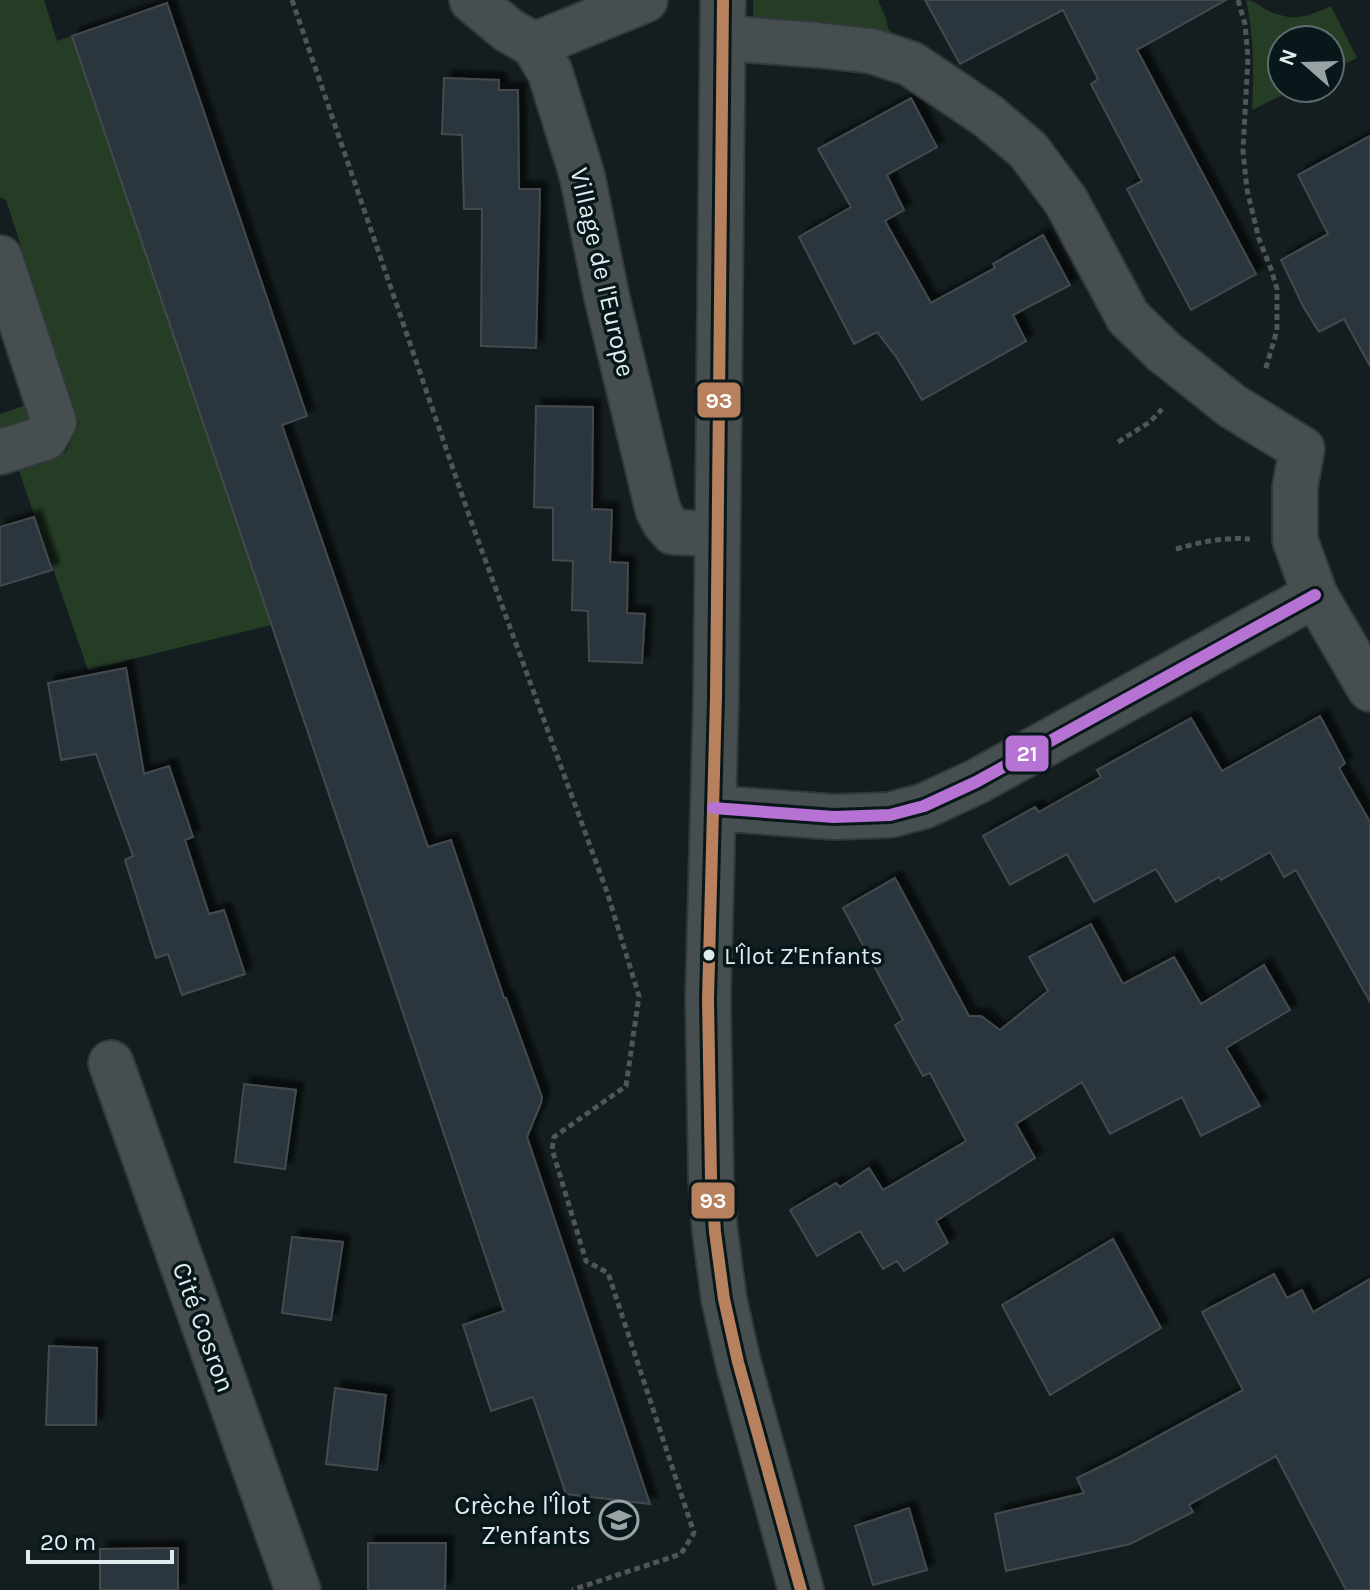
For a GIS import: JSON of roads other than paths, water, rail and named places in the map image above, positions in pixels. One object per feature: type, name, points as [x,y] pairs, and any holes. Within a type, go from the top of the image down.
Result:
[{"type":"street","name":"Village de l'Europe","points":[[472,0],[508,30],[534,45],[550,72],[582,175],[607,298],[658,510],[673,532],[717,534]]},
{"type":"street","points":[[534,45],[645,0]]},
{"type":"street","points":[[801,1590],[738,1362],[724,1299],[711,1178],[708,999],[723,19],[817,45],[872,51],[911,64],[988,116],[1028,150],[1066,201],[1128,317],[1164,352],[1232,406],[1302,449],[1295,487],[1295,540],[1315,595],[1370,689]]},
{"type":"street","points":[[0,258],[54,422],[45,438],[0,452]]},
{"type":"street","points":[[713,808],[863,817],[890,815],[924,806],[976,782],[1315,595]]},
{"type":"street","name":"Cité Cosron","points":[[111,1063],[298,1590]]},
{"type":"place","name":"L'Îlot Z'Enfants","points":[[709,955]]},
{"type":"place","name":"Crèche l'Îlot Z'enfants","points":[[619,1520]]}]
